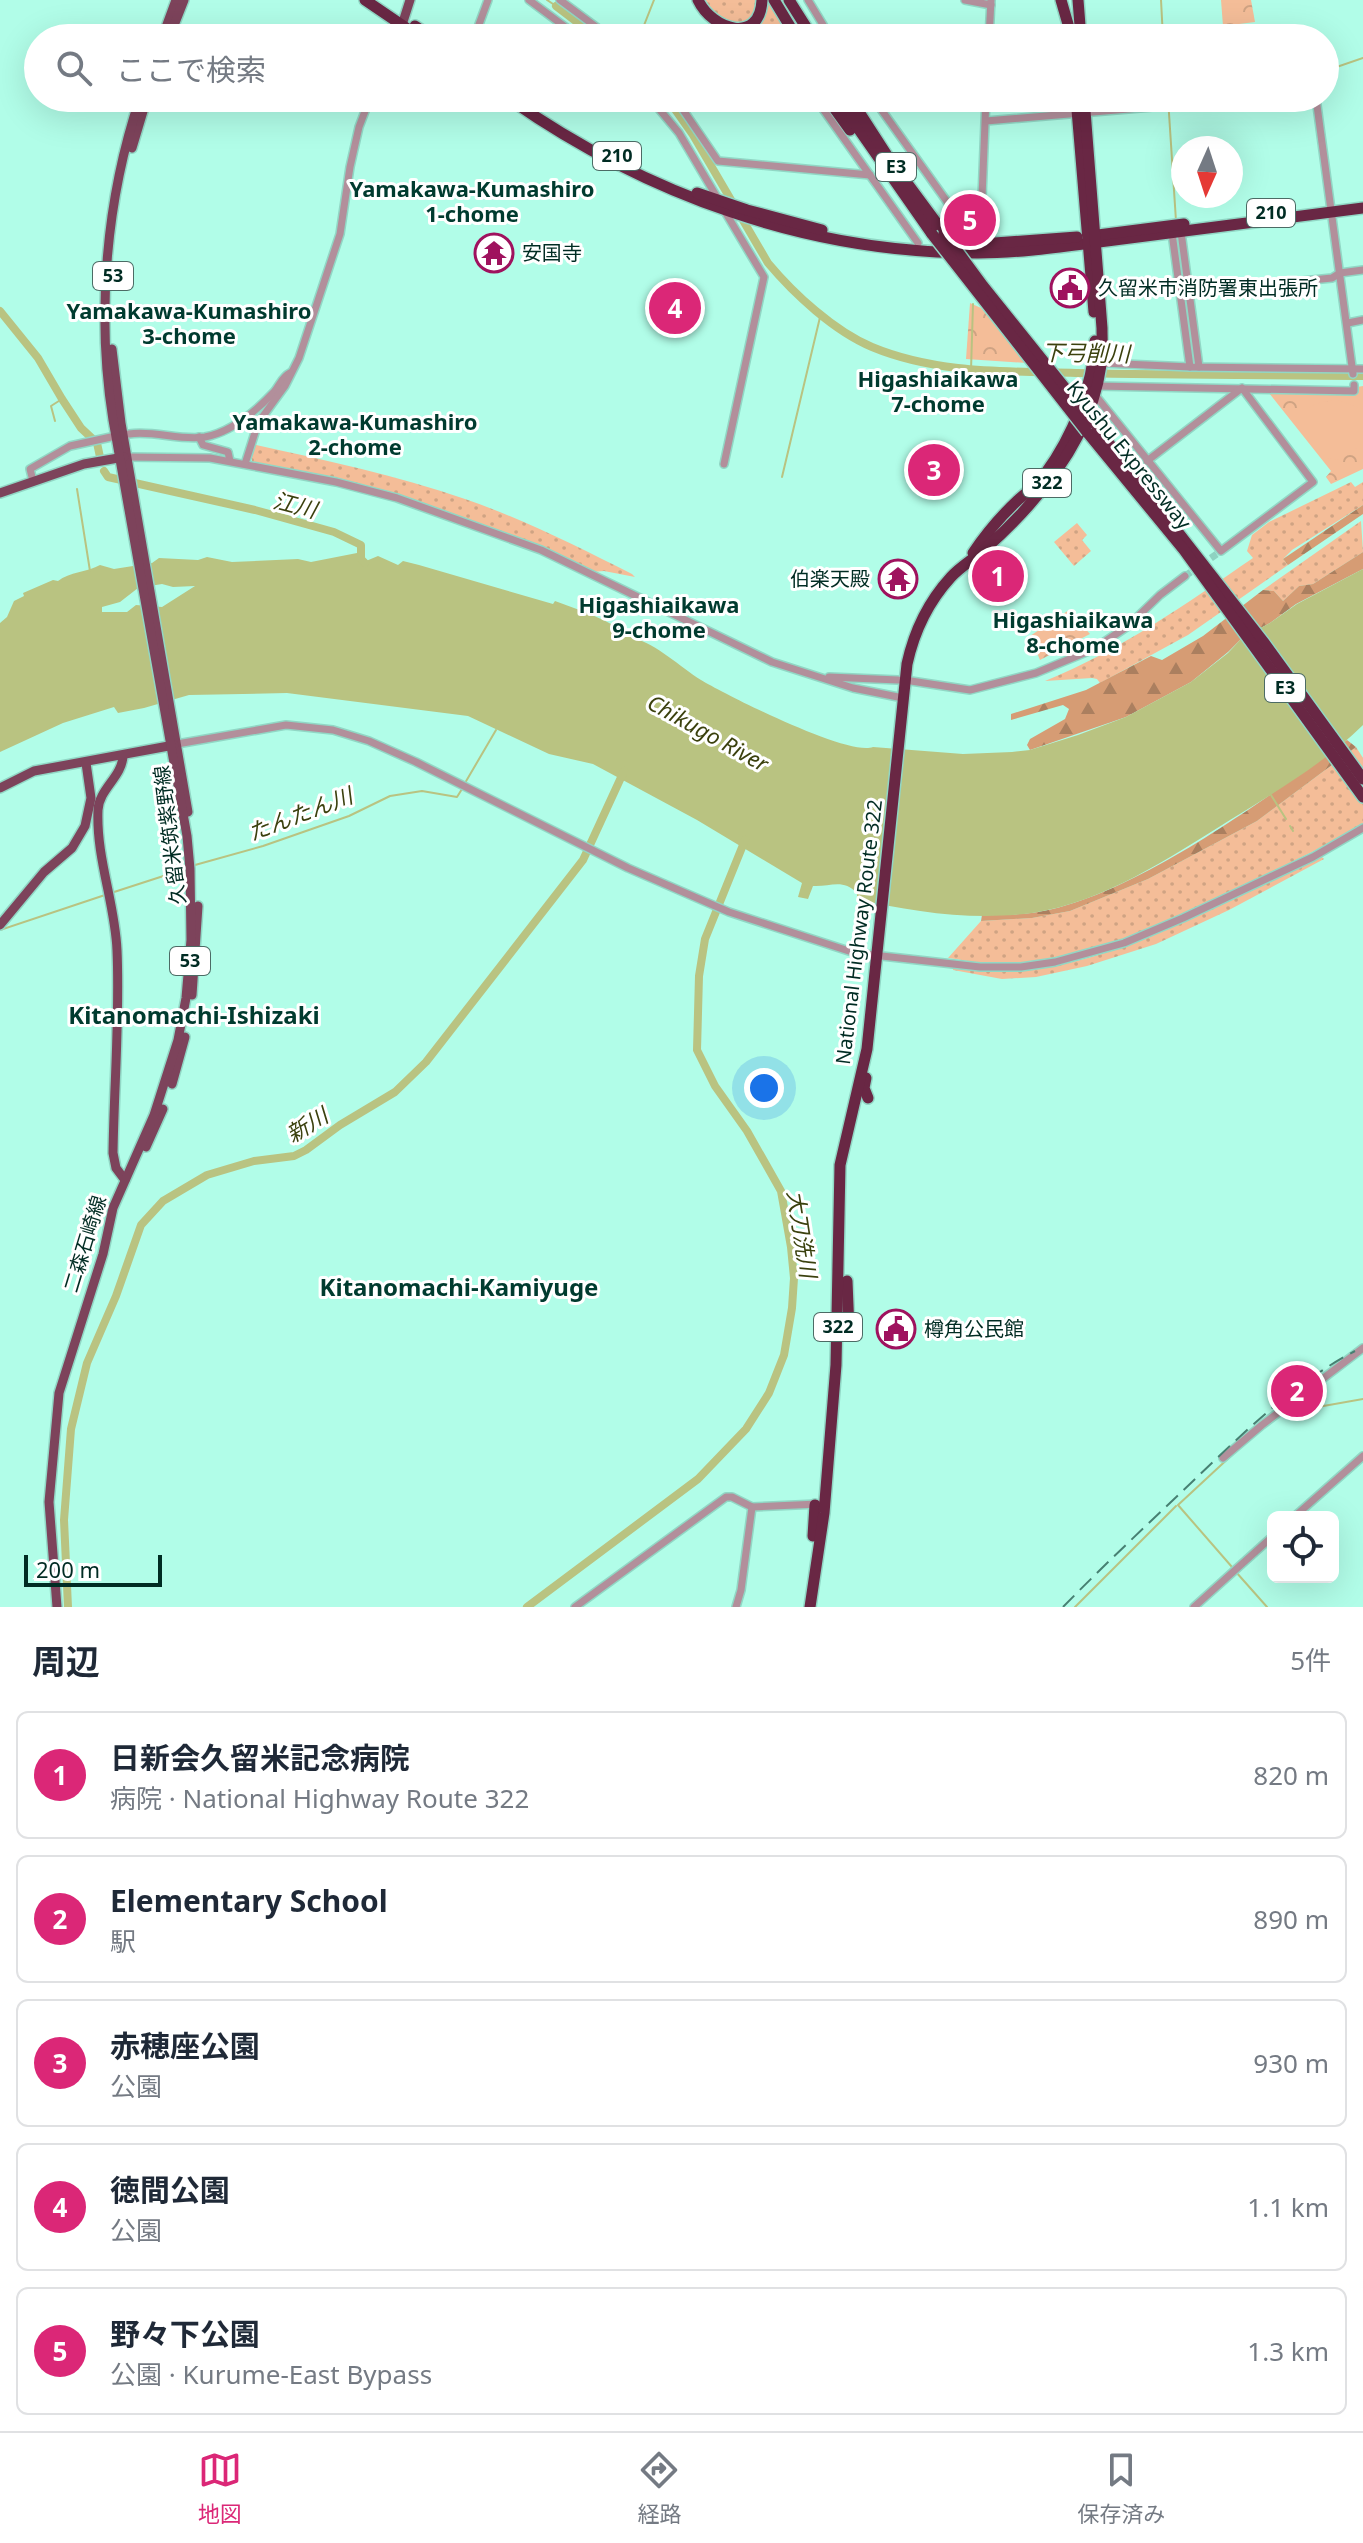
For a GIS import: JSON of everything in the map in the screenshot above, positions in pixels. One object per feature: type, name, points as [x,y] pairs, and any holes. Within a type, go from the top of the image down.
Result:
[{"type":"highway","points":[[365,0],[407,24]]},
{"type":"highway","points":[[379,0],[405,24]]},
{"type":"highway","points":[[691,0],[708,24]]},
{"type":"highway","points":[[698,0],[706,13],[722,24]]},
{"type":"highway","points":[[752,24],[760,13],[762,0]]},
{"type":"highway","points":[[774,0],[789,24]]},
{"type":"highway","points":[[789,0],[804,24]]},
{"type":"highway","points":[[1061,0],[1068,24]]},
{"type":"highway","points":[[1070,0],[1071,24]]},
{"type":"highway","points":[[1078,0],[1080,24]]},
{"type":"highway","name":"210","points":[[528,112],[645,178],[806,235],[859,243],[978,247],[1091,239],[1331,209],[1363,208]]},
{"type":"highway","name":"210","points":[[542,112],[576,135],[722,206]]},
{"type":"highway","points":[[832,112],[918,215]]},
{"type":"highway","name":"Kyushu Expressway","points":[[847,112],[918,215],[938,234]]},
{"type":"highway","name":"Kyushu Expressway","points":[[859,112],[938,234],[1363,779]]},
{"type":"highway","name":"National Highway Route 322","points":[[810,1607],[825,1500],[836,1365],[840,1262],[838,1186],[845,1140],[866,1053],[907,664],[915,636],[937,596],[952,577],[992,541],[1051,479],[1074,446],[1095,379],[1091,239],[1080,112]]},
{"type":"highway","name":"210","points":[[1331,209],[1363,201]]},
{"type":"highway","name":"210","points":[[750,215],[840,234],[978,247]]},
{"type":"highway","name":"Kyushu Expressway","points":[[1209,578],[1363,797]]},
{"type":"highway","points":[[851,1114],[867,1102],[864,1088],[866,1053]]},
{"type":"highway","points":[[845,1140],[843,1126],[849,1094],[860,1058],[866,1053]]},
{"type":"highway","points":[[830,1318],[835,1274],[840,1262]]},
{"type":"highway","points":[[840,1262],[846,1277],[849,1330]]},
{"type":"highway","points":[[816,1568],[813,1543],[817,1504]]},
{"type":"highway","points":[[816,1568],[825,1545],[832,1506]]},
{"type":"main road","points":[[167,24],[176,0]]},
{"type":"main road","points":[[175,24],[184,0]]},
{"type":"main road","points":[[403,22],[410,0]]},
{"type":"main road","name":"久留米筑紫野線","points":[[125,1180],[164,1088],[178,1040],[186,998],[193,868],[124,462],[110,398],[106,283],[117,186],[136,112]]},
{"type":"main road","name":"久留米筑紫野線","points":[[124,462],[114,363],[112,280],[122,197],[143,112]]},
{"type":"main road","points":[[0,493],[84,464],[124,462]]},
{"type":"main road","name":"久留米筑紫野線","points":[[0,788],[34,771],[173,745]]},
{"type":"main road","name":"二森石崎線","points":[[57,1607],[49,1502],[59,1393],[103,1254],[113,1208],[125,1180],[116,1168],[113,1153],[117,951],[98,825],[100,799],[123,756]]},
{"type":"main road","points":[[0,925],[44,872],[72,848],[85,826],[91,798],[86,763]]},
{"type":"street","points":[[479,24],[488,0]]},
{"type":"street","points":[[529,0],[561,24]]},
{"type":"street","points":[[560,0],[592,24]]},
{"type":"street","points":[[808,0],[823,24]]},
{"type":"street","points":[[965,0],[991,3],[990,24]]},
{"type":"street","points":[[245,464],[258,423],[293,373],[340,234],[350,167],[365,112]]},
{"type":"street","points":[[662,112],[679,133],[764,277],[724,464]]},
{"type":"street","points":[[685,112],[718,161],[870,175]]},
{"type":"street","points":[[830,112],[918,243]]},
{"type":"street","points":[[883,112],[978,247]]},
{"type":"street","points":[[978,247],[986,112]]},
{"type":"street","points":[[986,121],[1109,112]]},
{"type":"street","points":[[1318,112],[1353,372]]},
{"type":"street","points":[[1176,230],[1195,367]]},
{"type":"street","points":[[1185,293],[1332,278],[1340,273],[1363,270]]},
{"type":"street","points":[[1348,323],[1363,320]]},
{"type":"street","points":[[1095,379],[1195,367],[1353,372],[1363,369]]},
{"type":"street","points":[[129,434],[199,437],[222,431],[251,413],[278,388],[284,377],[293,373]]},
{"type":"street","points":[[1095,379],[1354,391],[1354,385]]},
{"type":"street","points":[[1095,379],[1147,461],[1221,551],[1313,482],[1242,388]]},
{"type":"street","points":[[1147,461],[1242,388]]},
{"type":"street","points":[[33,481],[30,469],[70,446],[111,437]]},
{"type":"street","points":[[199,437],[203,445],[228,452],[230,461]]},
{"type":"street","points":[[124,462],[179,456],[230,461],[323,479],[397,498],[491,530],[591,573],[772,662],[903,700]]},
{"type":"street","points":[[911,681],[970,690],[1036,673],[1094,649],[1128,626],[1185,576]]},
{"type":"street","points":[[820,678],[898,680]]},
{"type":"street","points":[[173,745],[286,725],[312,726],[347,735],[416,762],[614,862],[729,912],[839,949],[1001,968],[1055,962],[1124,943],[1313,857],[1363,828]]},
{"type":"street","points":[[1223,1458],[1363,1348]]},
{"type":"street","points":[[1301,1511],[1363,1456]]},
{"type":"street","points":[[575,1607],[726,1497],[752,1507],[817,1504]]},
{"type":"street","points":[[736,1607],[752,1507]]},
{"type":"street","points":[[1194,1607],[1267,1541]]},
{"type":"green space","points":[[701,0],[760,0],[749,20],[726,24]]},
{"type":"green space","points":[[766,0],[771,0],[786,24],[746,24]]},
{"type":"green space","points":[[1221,0],[1251,0],[1255,22],[1223,24]]},
{"type":"green space","points":[[658,283],[702,300],[694,331],[648,314]]},
{"type":"green space","points":[[970,303],[981,308],[1027,363],[966,359]]},
{"type":"green space","points":[[1363,386],[1363,469],[1331,484],[1326,477],[1331,471],[1269,393],[1356,394],[1357,387]]},
{"type":"green space","points":[[1338,400],[1363,409],[1363,444],[1340,460],[1326,458],[1298,422],[1300,416],[1314,405]]},
{"type":"green space","points":[[252,444],[386,475],[465,499],[550,534],[635,577],[604,571],[591,572],[509,536],[383,492],[340,480],[252,463]]},
{"type":"green space","points":[[1351,482],[1355,487],[1363,482],[1363,505],[1292,550],[1283,559],[1288,565],[1188,635],[1100,683],[1092,678],[1045,681],[1127,641],[1178,609],[1253,558],[1247,551],[1252,535],[1269,522]]},
{"type":"green space","points":[[1363,505],[1363,514],[1288,565],[1283,559]]},
{"type":"green space","points":[[1361,521],[1363,552],[1313,584],[1299,586],[1283,601],[1274,591],[1263,590]]},
{"type":"green space","points":[[1077,523],[1087,535],[1082,540],[1091,551],[1074,566],[1054,542]]},
{"type":"green space","points":[[1363,552],[1363,569],[1296,604],[1242,638],[1191,682],[1126,717],[1030,750],[1027,745],[1030,739],[1065,719],[1069,709],[1063,705],[1011,720],[1011,714],[1086,690],[1151,656],[1162,660],[1203,636],[1263,590],[1274,591],[1283,601],[1299,586],[1313,584]]},
{"type":"green space","points":[[1069,610],[1090,634],[1040,660],[1030,636]]},
{"type":"green space","points":[[1347,740],[1356,747],[1257,821],[1148,879],[1070,911],[1032,918],[981,921],[982,915],[1031,913],[1070,904],[1111,889],[1153,868],[1238,817]]},
{"type":"green space","points":[[1356,747],[1363,758],[1363,824],[1311,853],[1169,921],[1083,953],[1025,964],[990,964],[948,958],[981,921],[1032,918],[1070,911],[1148,879],[1257,821]]},
{"type":"green space","points":[[1321,856],[1324,859],[1229,910],[1156,944],[1087,966],[1036,977],[1002,979],[953,970],[953,967],[1032,969],[1106,953],[1180,924]]},
{"type":"water","name":"Chikugo River","points":[[357,553],[366,561],[378,556],[398,565],[403,561],[553,604],[555,601],[605,621],[660,650],[715,688],[815,734],[860,748],[963,754],[1030,750],[1126,717],[1191,682],[1242,638],[1363,569],[1363,725],[1333,752],[1299,776],[1135,877],[1059,907],[1032,913],[988,916],[943,914],[878,904],[857,899],[857,893],[852,888],[841,884],[813,886],[808,899],[798,897],[802,883],[697,820],[593,764],[549,754],[468,716],[287,693],[189,695],[118,713],[114,707],[63,723],[0,752],[0,623],[7,617],[14,601],[24,596],[23,593],[100,565],[114,569],[152,563],[159,558],[198,560],[207,557],[232,562],[298,559],[311,562]],"holes":[[[162,584],[195,586],[162,607],[136,605],[127,612],[102,612],[102,607],[120,602],[138,588]]]},
{"type":"waterway","points":[[547,0],[556,6]]},
{"type":"waterway","points":[[645,24],[654,0]]},
{"type":"waterway","points":[[1161,0],[1162,24]]},
{"type":"waterway","points":[[556,6],[580,24]]},
{"type":"waterway","points":[[1339,66],[1363,58]]},
{"type":"waterway","name":"下弓削川","points":[[677,112],[768,263],[816,311],[872,347],[947,367],[998,371],[1363,376]]},
{"type":"waterway","points":[[1169,112],[1176,221]]},
{"type":"waterway","points":[[1178,235],[1195,363]]},
{"type":"waterway","points":[[971,370],[973,304]]},
{"type":"waterway","name":"江川","points":[[0,311],[38,358],[81,428],[97,443],[100,457]]},
{"type":"waterway","points":[[782,477],[821,313]]},
{"type":"waterway","points":[[55,421],[51,406],[62,399]]},
{"type":"waterway","name":"江川","points":[[104,471],[108,477],[255,510],[334,532],[361,545],[361,559],[365,563]]},
{"type":"waterway","points":[[77,489],[90,571]]},
{"type":"waterway","name":"たんたん川","points":[[465,783],[496,730]]},
{"type":"waterway","name":"新川","points":[[68,1607],[64,1520],[71,1429],[87,1363],[116,1296],[141,1225],[163,1201],[207,1175],[254,1161],[294,1156],[395,1092],[426,1062],[583,860],[624,771]]},
{"type":"waterway","name":"たんたん川","points":[[195,865],[263,846],[349,816],[390,796],[422,791],[457,797],[462,789]]},
{"type":"waterway","points":[[1271,795],[1286,819]]},
{"type":"waterway","points":[[1290,826],[1293,831]]},
{"type":"waterway","name":"大刀洗川","points":[[527,1607],[698,1479],[746,1429],[769,1393],[784,1355],[794,1278],[781,1191],[747,1131],[715,1086],[697,1050],[699,976],[705,939],[745,840]]},
{"type":"waterway","name":"たんたん川","points":[[111,893],[185,869]]},
{"type":"waterway","name":"たんたん川","points":[[0,930],[105,895]]},
{"type":"waterway","points":[[1284,1413],[1363,1399]]},
{"type":"waterway","points":[[1232,1567],[1178,1505],[1233,1454]]},
{"type":"waterway","points":[[1075,1607],[1176,1506]]},
{"type":"waterway","points":[[1236,1572],[1267,1607]]},
{"type":"tunnel","points":[[1185,576],[1221,551]]},
{"type":"railway","points":[[1063,1607],[1249,1428],[1311,1378],[1355,1351]]},
{"type":"place","name":"野々下公園","points":[[970,220]]},
{"type":"place","name":"安国寺","points":[[494,253]]},
{"type":"place","name":"久留米市消防署東出張所","points":[[1070,288]]},
{"type":"place","name":"徳間公園","points":[[675,308]]},
{"type":"place","name":"赤穂座公園","points":[[934,470]]},
{"type":"place","name":"日新会久留米記念病院","points":[[998,576]]},
{"type":"place","name":"伯楽天殿","points":[[898,579]]},
{"type":"place","name":"樽角公民館","points":[[896,1329]]},
{"type":"place","name":"Elementary School","points":[[1297,1391]]},
{"type":"district","name":"Yamakawa-Kumashiro 1-chome","points":[[472,202]]},
{"type":"district","name":"Yamakawa-Kumashiro 3-chome","points":[[189,324]]},
{"type":"district","name":"Higashiaikawa 7-chome","points":[[938,392]]},
{"type":"district","name":"Yamakawa-Kumashiro 2-chome","points":[[355,434]]},
{"type":"district","name":"Higashiaikawa 9-chome","points":[[659,618]]},
{"type":"district","name":"Higashiaikawa 8-chome","points":[[1073,632]]},
{"type":"district","name":"Kitanomachi-Ishizaki","points":[[194,1016]]},
{"type":"district","name":"Kitanomachi-Kamiyuge","points":[[459,1288]]}]
